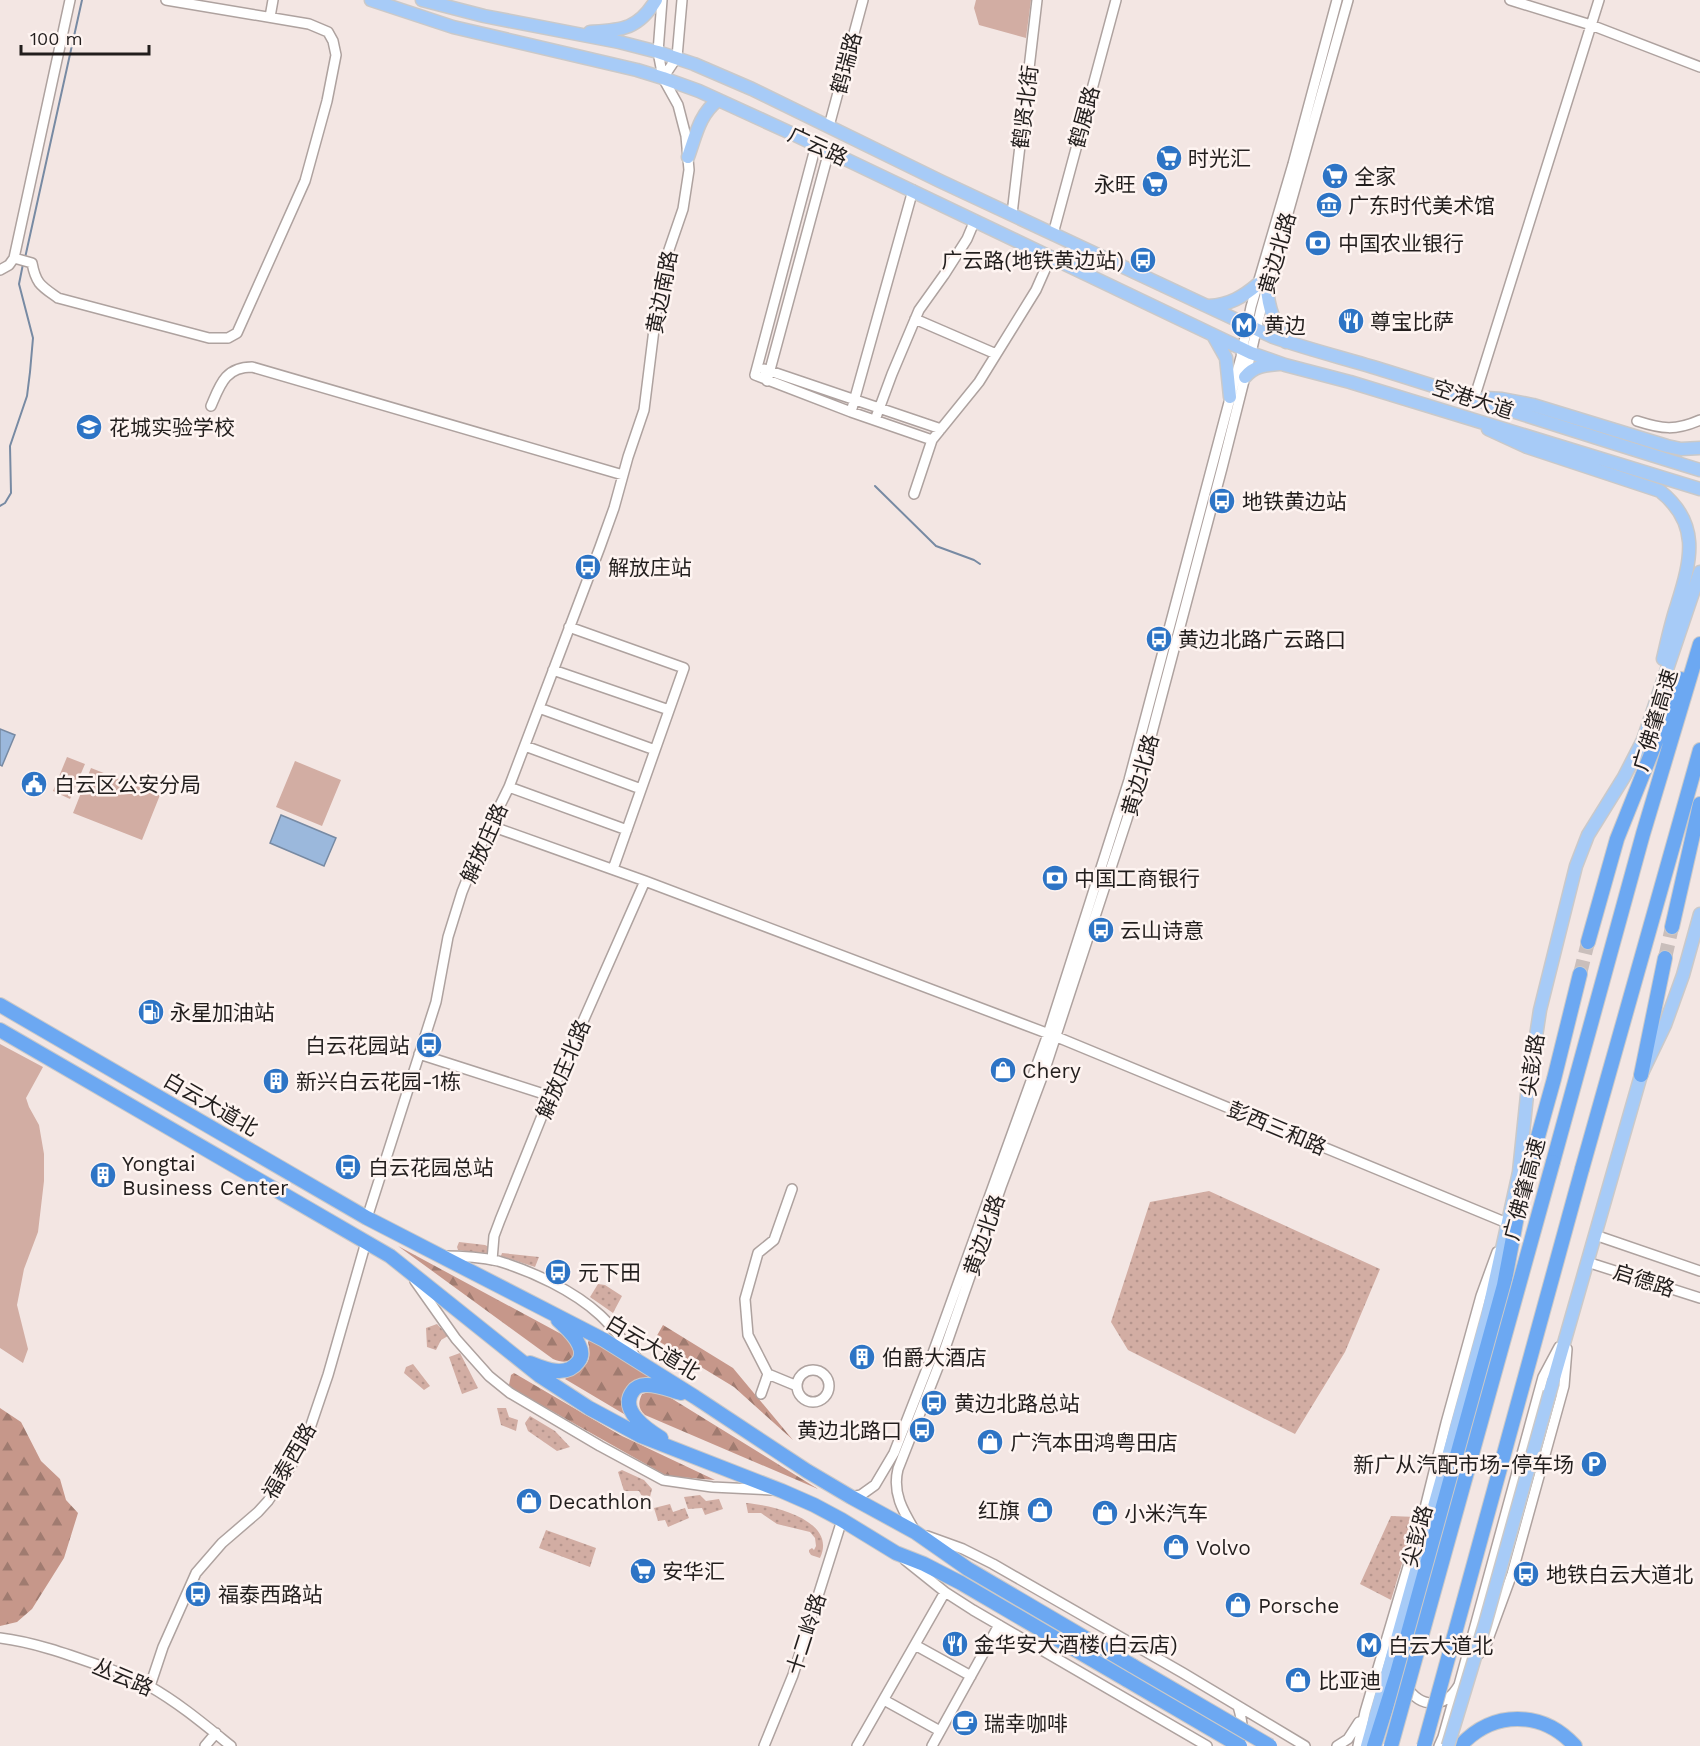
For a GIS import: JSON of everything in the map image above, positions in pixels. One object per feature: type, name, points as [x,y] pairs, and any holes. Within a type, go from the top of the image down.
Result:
[{"type":"highway","points":[[1588,942],[1617,839],[1700,630]]},
{"type":"highway","name":"广佛肇高速","points":[[1391,1746],[1647,823],[1700,644]]},
{"type":"highway","points":[[1424,1746],[1582,1169],[1700,750]]},
{"type":"highway","points":[[1672,927],[1700,804]]},
{"type":"highway","points":[[1641,1075],[1665,958]]},
{"type":"highway","points":[[1487,1317],[1554,1079],[1580,974]]},
{"type":"highway","name":"白云大道北","points":[[0,1005],[367,1218],[604,1340],[778,1453],[915,1532],[968,1569],[1270,1746]]},
{"type":"highway","name":"白云大道北","points":[[0,1030],[366,1242],[405,1267],[557,1389],[589,1408],[633,1432],[782,1491],[842,1520],[896,1553],[961,1583],[1240,1746]]},
{"type":"highway","points":[[1374,1746],[1403,1651],[1504,1285],[1519,1206]]},
{"type":"highway","points":[[520,1360],[559,1371],[572,1368],[579,1360],[581,1348],[578,1342],[547,1310]]},
{"type":"highway","points":[[681,1452],[640,1423],[632,1412],[630,1396],[642,1385],[695,1397]]},
{"type":"highway","points":[[1460,1746],[1468,1737],[1483,1727],[1513,1719],[1537,1721],[1550,1726],[1575,1746]]},
{"type":"main road","name":"广云路","points":[[371,0],[462,29],[663,78],[718,100],[913,190],[1247,351]]},
{"type":"main road","name":"广云路","points":[[422,0],[484,16],[573,33],[676,57],[752,89],[1252,327]]},
{"type":"main road","points":[[569,55],[573,33],[616,31],[631,26],[648,12],[656,0]]},
{"type":"main road","points":[[688,157],[701,119],[708,108],[718,100]]},
{"type":"main road","points":[[795,135],[791,128],[792,121],[794,115],[800,112]]},
{"type":"main road","points":[[1209,306],[1234,301],[1262,286],[1276,326],[1286,342]]},
{"type":"main road","points":[[1170,314],[1180,293]]},
{"type":"main road","name":"空港大道","points":[[1252,327],[1286,342],[1700,470]]},
{"type":"main road","points":[[1212,334],[1226,358],[1230,397]]},
{"type":"main road","name":"空港大道","points":[[1247,351],[1281,364],[1329,376],[1700,489]]},
{"type":"main road","points":[[1329,376],[1337,357]]},
{"type":"main road","points":[[1245,377],[1251,370],[1258,367],[1281,364]]},
{"type":"main road","points":[[1474,399],[1515,401],[1667,446],[1681,449],[1700,448]]},
{"type":"main road","points":[[1469,418],[1502,437],[1527,447],[1660,491],[1677,503],[1685,513],[1691,524],[1695,541],[1694,554],[1676,608],[1651,718]]},
{"type":"main road","name":"尖彭路","points":[[1507,1223],[1521,1158],[1527,1095],[1540,1010],[1576,866],[1588,835],[1634,759],[1651,718],[1700,572]]},
{"type":"main road","points":[[1442,1744],[1485,1624],[1641,1075],[1669,1014],[1700,914]]},
{"type":"main road","points":[[1367,1746],[1487,1317],[1507,1223]]},
{"type":"street","points":[[0,270],[9,265],[14,258],[70,0]]},
{"type":"street","points":[[14,258],[32,263],[35,278],[45,290],[57,298],[208,338],[228,338],[237,333],[305,181],[327,101],[336,55],[328,32],[309,24],[166,0]]},
{"type":"street","points":[[270,17],[273,0]]},
{"type":"street","name":"黄边南路","points":[[623,475],[644,410],[660,282],[683,209],[689,170],[686,136],[678,105],[663,78],[658,52],[662,0]]},
{"type":"street","points":[[663,78],[676,57],[682,0]]},
{"type":"street","name":"鹤瑞路","points":[[829,126],[863,0]]},
{"type":"street","name":"鹤贤北街","points":[[1012,214],[1037,0]]},
{"type":"street","name":"鹤展路","points":[[1053,234],[1116,0]]},
{"type":"street","name":"黄边北路","points":[[1337,0],[1338,16]]},
{"type":"street","name":"黄边北路","points":[[915,1532],[897,1493],[898,1469],[942,1357],[1137,787],[1245,377],[1247,351],[1262,286],[1338,16],[1348,0]]},
{"type":"street","points":[[1510,0],[1591,25],[1700,67]]},
{"type":"street","points":[[1474,399],[1599,0]]},
{"type":"street","points":[[816,145],[755,375],[769,376],[855,400],[941,429]]},
{"type":"street","points":[[769,376],[829,151]]},
{"type":"street","points":[[851,412],[913,190]]},
{"type":"street","points":[[875,420],[919,310],[944,275],[967,238],[975,220]]},
{"type":"street","points":[[914,494],[932,440],[979,382],[1036,290],[1051,256]]},
{"type":"street","points":[[915,319],[996,354]]},
{"type":"street","name":"黄边北路","points":[[851,1497],[861,1495],[875,1485],[887,1467],[937,1343],[1052,1035],[1129,780],[1230,397],[1247,351]]},
{"type":"street","points":[[211,406],[228,375],[236,369],[252,367],[623,475]]},
{"type":"street","points":[[769,376],[851,412],[932,440]]},
{"type":"street","points":[[1637,422],[1657,428],[1675,429],[1700,420]]},
{"type":"street","name":"解放庄路","points":[[367,1218],[436,1002],[454,916],[470,871],[509,787],[525,746],[608,527],[623,475]]},
{"type":"street","points":[[569,627],[684,668],[613,869]]},
{"type":"street","points":[[553,670],[669,710]]},
{"type":"street","points":[[539,708],[655,750]]},
{"type":"street","points":[[525,746],[641,789]]},
{"type":"street","points":[[509,787],[627,830]]},
{"type":"street","name":"彭西三和路","points":[[491,826],[613,869],[1052,1035],[1507,1223]]},
{"type":"street","name":"解放庄北路","points":[[492,1260],[494,1236],[550,1096],[645,881]]},
{"type":"street","points":[[419,1054],[550,1096]]},
{"type":"street","points":[[792,1189],[774,1240],[758,1253],[745,1299],[748,1335],[768,1374],[797,1386]]},
{"type":"street","name":"尖彭路","points":[[1358,1746],[1365,1712],[1423,1516],[1481,1296],[1507,1223]]},
{"type":"street","name":"启德路","points":[[1595,1235],[1700,1271]]},
{"type":"street","name":"福泰西路","points":[[150,1686],[163,1647],[196,1573],[222,1543],[268,1501],[291,1466],[310,1428],[328,1375],[366,1242]]},
{"type":"street","points":[[437,1256],[466,1256],[492,1260],[569,1292],[606,1321],[641,1363]]},
{"type":"street","name":"启德路","points":[[1587,1262],[1700,1298]]},
{"type":"street","points":[[405,1267],[456,1339],[489,1376],[510,1393],[663,1480],[712,1487],[782,1491]]},
{"type":"street","points":[[1403,1651],[1402,1670],[1405,1684],[1414,1697],[1425,1702],[1440,1702],[1451,1696],[1487,1642],[1512,1574],[1564,1386],[1568,1332]]},
{"type":"street","points":[[1442,1744],[1543,1377],[1568,1332]]},
{"type":"street","points":[[761,1395],[768,1374]]},
{"type":"street","name":"十二岭路","points":[[764,1746],[793,1675],[842,1520]]},
{"type":"street","points":[[915,1532],[963,1549],[993,1564],[1305,1746]]},
{"type":"street","points":[[896,1553],[945,1592],[1208,1746]]},
{"type":"street","points":[[857,1746],[945,1592]]},
{"type":"street","points":[[932,1746],[999,1625]]},
{"type":"street","name":"丛云路","points":[[0,1638],[67,1654],[150,1686],[231,1746]]},
{"type":"street","points":[[915,1645],[971,1676]]},
{"type":"street","points":[[884,1700],[940,1731]]},
{"type":"street","points":[[1232,1746],[1238,1742],[1242,1728],[1238,1706]]},
{"type":"street","points":[[1337,1746],[1352,1734],[1365,1712]]},
{"type":"street","points":[[205,1746],[216,1734]]},
{"type":"street","points":[[1190,1734],[1201,1746]]},
{"type":"shaded area","points":[[976,0],[1031,0],[1026,38],[979,25],[974,8]]},
{"type":"shaded area","points":[[67,757],[85,764],[70,799],[53,791]]},
{"type":"shaded area","points":[[295,761],[341,780],[322,826],[276,807]]},
{"type":"shaded area","points":[[91,768],[160,795],[142,840],[73,813]]},
{"type":"shaded area","points":[[0,1044],[43,1067],[26,1098],[39,1125],[44,1154],[44,1181],[38,1232],[24,1269],[17,1305],[28,1349],[23,1363],[0,1348]]},
{"type":"shaded area","points":[[1209,1191],[1380,1269],[1345,1352],[1295,1434],[1128,1350],[1111,1322],[1150,1202]]},
{"type":"shaded area","points":[[459,1242],[485,1245],[489,1247],[489,1251],[486,1254],[458,1250]]},
{"type":"shaded area","points":[[502,1253],[539,1257],[535,1267],[501,1256]]},
{"type":"shaded area","points":[[598,1284],[605,1285],[622,1296],[613,1313],[590,1297]]},
{"type":"shaded area","points":[[437,1324],[448,1336],[441,1340],[436,1350],[427,1347],[426,1328]]},
{"type":"shaded area","points":[[460,1353],[478,1388],[462,1394],[449,1357]]},
{"type":"shaded area","points":[[413,1364],[430,1386],[424,1390],[404,1373],[406,1367]]},
{"type":"shaded area","points":[[497,1408],[506,1408],[509,1417],[518,1420],[516,1431],[501,1425]]},
{"type":"shaded area","points":[[530,1416],[555,1431],[570,1447],[557,1451],[528,1431],[525,1423]]},
{"type":"shaded area","points":[[622,1470],[644,1480],[652,1489],[650,1497],[643,1498],[639,1491],[624,1491],[618,1472]]},
{"type":"shaded area","points":[[700,1495],[706,1501],[719,1499],[723,1509],[705,1515],[702,1508],[688,1509],[684,1497]]},
{"type":"shaded area","points":[[746,1503],[786,1511],[811,1524],[820,1534],[823,1545],[820,1558],[809,1552],[816,1546],[815,1538],[810,1532],[777,1524],[761,1513],[748,1513]]},
{"type":"shaded area","points":[[670,1504],[673,1512],[685,1508],[689,1518],[668,1527],[665,1520],[658,1521],[654,1508]]},
{"type":"shaded area","points":[[1391,1516],[1416,1517],[1391,1600],[1360,1584]]},
{"type":"shaded area","points":[[546,1530],[596,1548],[590,1567],[539,1548]]},
{"type":"green space","points":[[398,1246],[563,1335],[572,1346],[573,1356],[567,1361],[553,1359]]},
{"type":"green space","points":[[663,1325],[733,1368],[793,1440],[734,1387],[655,1339]]},
{"type":"green space","points":[[590,1339],[653,1378],[652,1380],[645,1378],[629,1417],[565,1379],[588,1362]]},
{"type":"green space","points":[[514,1373],[620,1435],[715,1480],[667,1476],[513,1389],[509,1385],[511,1375]]},
{"type":"green space","points":[[656,1390],[818,1489],[645,1415],[639,1405],[642,1394]]},
{"type":"green space","points":[[0,1408],[21,1422],[41,1461],[60,1479],[66,1500],[78,1513],[64,1558],[32,1609],[17,1622],[0,1626]]},
{"type":"water","points":[[0,729],[15,735],[2,766],[0,765]]},
{"type":"water","points":[[281,815],[336,838],[324,866],[270,843]]},
{"type":"waterway","points":[[25,258],[82,0]]},
{"type":"waterway","points":[[0,506],[5,503],[11,493],[10,446],[27,396],[30,372],[33,338],[19,284],[23,264]]},
{"type":"waterway","points":[[875,486],[936,546],[980,564]]},
{"type":"tunnel","points":[[1665,958],[1672,927]]},
{"type":"tunnel","points":[[1580,974],[1588,942]]},
{"type":"place","name":"时光汇","points":[[1169,158]]},
{"type":"place","name":"全家","points":[[1335,176]]},
{"type":"place","name":"永旺","points":[[1155,184]]},
{"type":"place","name":"广东时代美术馆","points":[[1329,205]]},
{"type":"place","name":"中国农业银行","points":[[1318,243]]},
{"type":"place","name":"广云路(地铁黄边站)","points":[[1143,260]]},
{"type":"place","name":"尊宝比萨","points":[[1351,321]]},
{"type":"place","name":"黄边","points":[[1244,325]]},
{"type":"place","name":"花城实验学校","points":[[89,427]]},
{"type":"place","name":"地铁黄边站","points":[[1222,501]]},
{"type":"place","name":"解放庄站","points":[[588,567]]},
{"type":"place","name":"黄边北路广云路口","points":[[1159,639]]},
{"type":"place","name":"白云区公安分局","points":[[34,784]]},
{"type":"place","name":"中国工商银行","points":[[1055,878]]},
{"type":"place","name":"云山诗意","points":[[1101,930]]},
{"type":"place","name":"永星加油站","points":[[151,1012]]},
{"type":"place","name":"白云花园站","points":[[429,1045]]},
{"type":"place","name":"Chery","points":[[1003,1070]]},
{"type":"place","name":"新兴白云花园-1栋","points":[[276,1081]]},
{"type":"place","name":"白云花园总站","points":[[348,1167]]},
{"type":"place","name":"Yongtai Business Center","points":[[103,1175]]},
{"type":"place","name":"元下田","points":[[558,1272]]},
{"type":"place","name":"伯爵大酒店","points":[[862,1357]]},
{"type":"place","name":"黄边北路总站","points":[[934,1403]]},
{"type":"place","name":"黄边北路口","points":[[922,1430]]},
{"type":"place","name":"广汽本田鸿粤田店","points":[[990,1442]]},
{"type":"place","name":"新广从汽配市场-停车场","points":[[1594,1464]]},
{"type":"place","name":"Decathlon","points":[[529,1501]]},
{"type":"place","name":"红旗","points":[[1040,1510]]},
{"type":"place","name":"小米汽车","points":[[1105,1513]]},
{"type":"place","name":"Volvo","points":[[1176,1547]]},
{"type":"place","name":"安华汇","points":[[643,1571]]},
{"type":"place","name":"地铁白云大道北","points":[[1526,1574]]},
{"type":"place","name":"福泰西路站","points":[[198,1594]]},
{"type":"place","name":"Porsche","points":[[1238,1605]]},
{"type":"place","name":"金华安大酒楼(白云店)","points":[[955,1644]]},
{"type":"place","name":"白云大道北","points":[[1369,1645]]},
{"type":"place","name":"比亚迪","points":[[1298,1680]]},
{"type":"place","name":"瑞幸咖啡","points":[[965,1723]]}]
